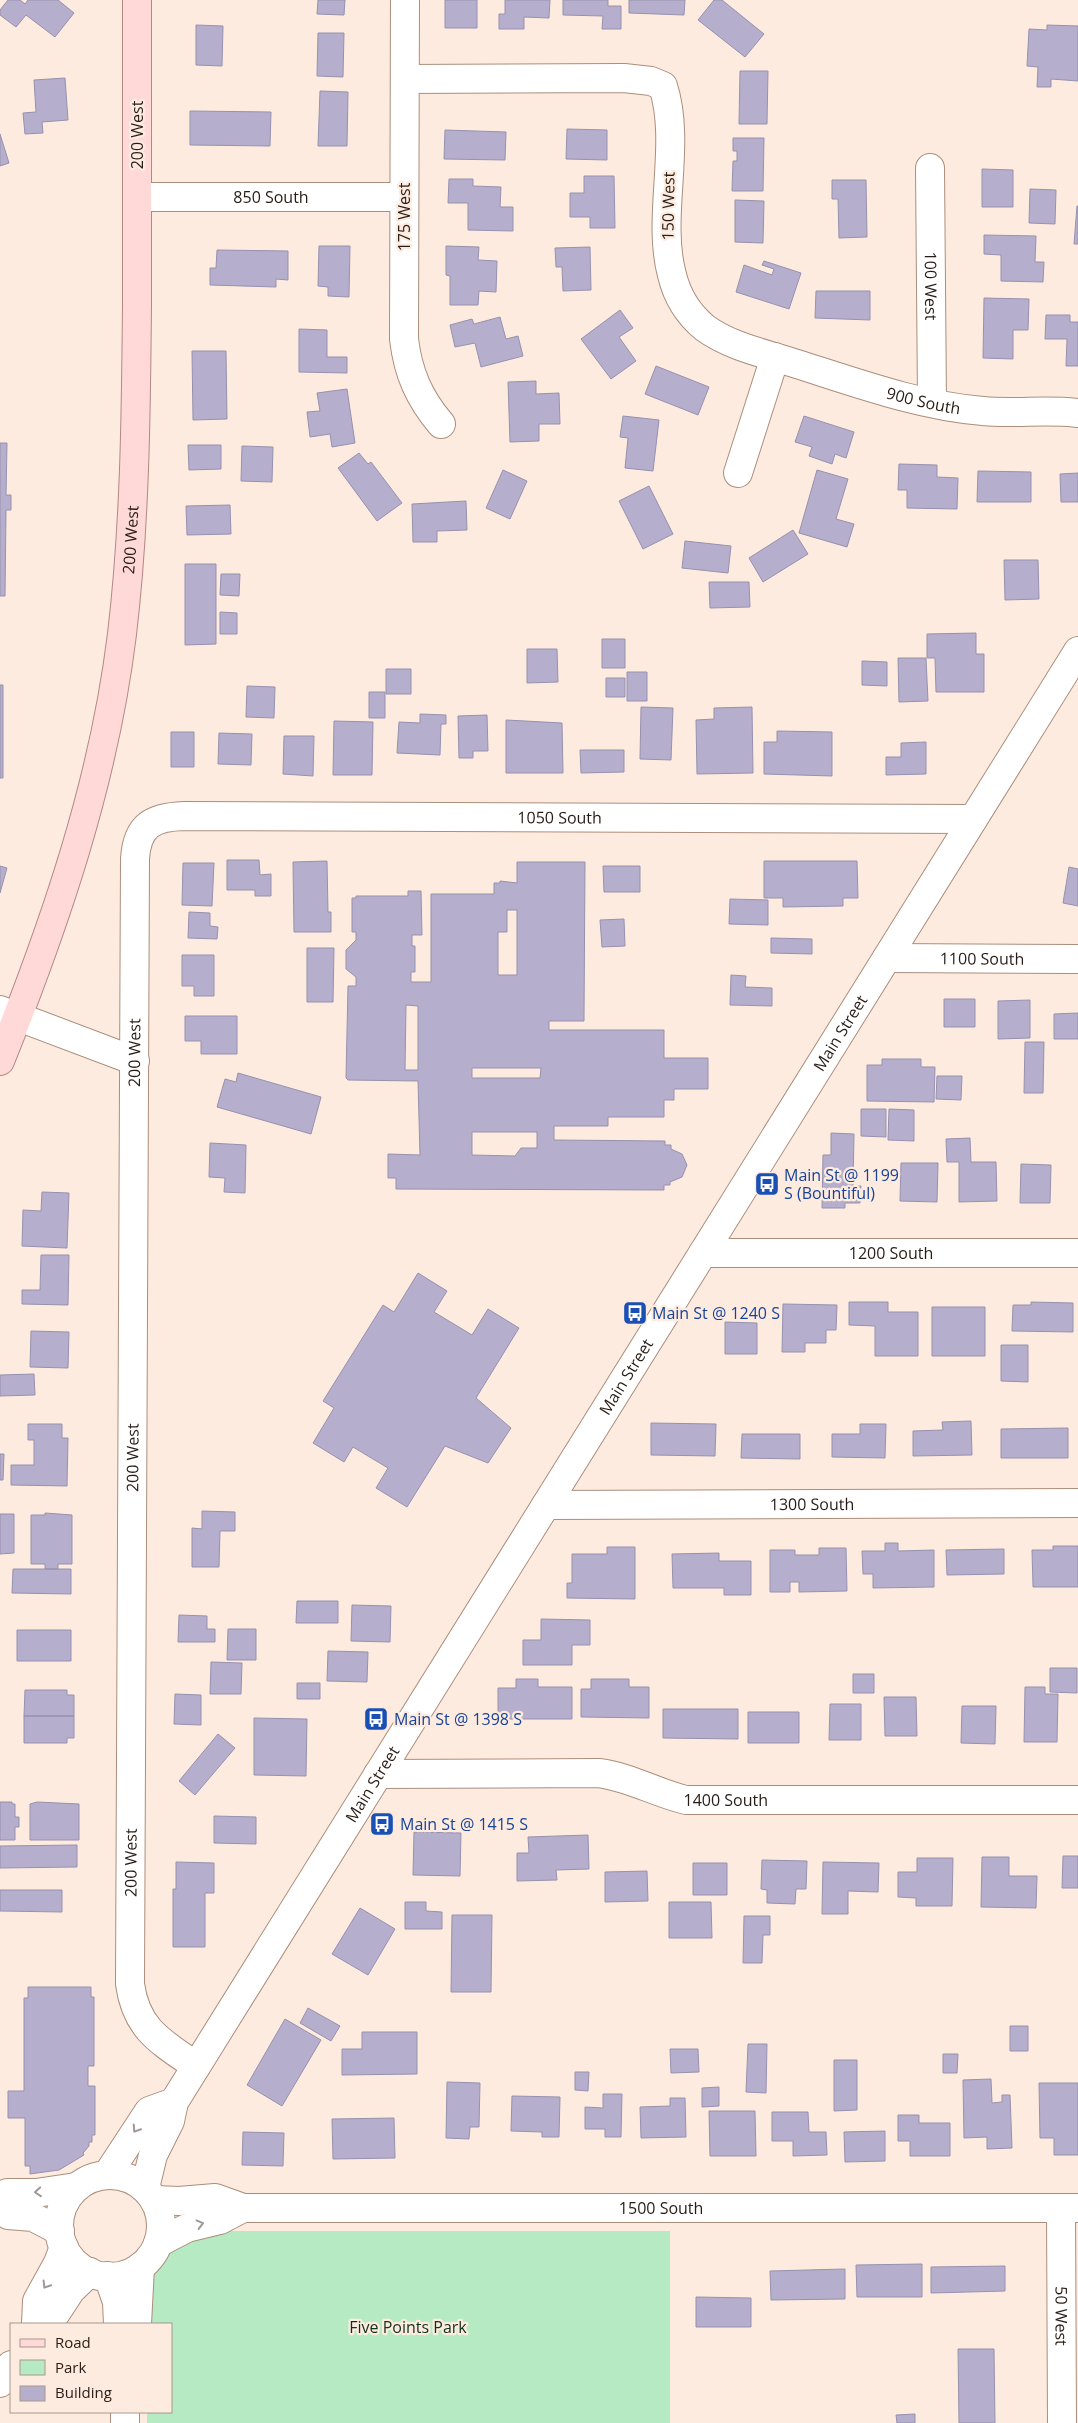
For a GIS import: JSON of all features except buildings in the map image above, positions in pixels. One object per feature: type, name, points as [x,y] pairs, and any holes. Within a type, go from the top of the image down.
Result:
[{"type":"main road","name":"200 West","points":[[0,1061],[9,1013],[72,865],[109,710],[122,637],[130,554],[135,450],[137,0]]},
{"type":"street","name":"175 West","points":[[405,0],[404,339],[406,361],[413,382],[424,405],[441,424]]},
{"type":"street","name":"150 West","points":[[405,79],[624,78],[651,81],[663,86],[669,123],[668,259],[680,297],[696,320]]},
{"type":"street","name":"100 West","points":[[930,168],[932,402]]},
{"type":"street","name":"850 South","points":[[137,197],[404,197]]},
{"type":"street","name":"900 South","points":[[696,320],[705,328],[728,341],[881,390],[932,402],[985,411],[1078,413]]},
{"type":"street","points":[[738,473],[774,357]]},
{"type":"street","name":"Main Street","points":[[150,2194],[153,2155],[170,2121],[174,2102],[1078,651]]},
{"type":"street","name":"1050 South","points":[[148,825],[158,818],[184,816],[973,819]]},
{"type":"street","name":"200 West","points":[[148,825],[142,832],[135,849],[130,1984],[132,2000],[142,2022],[152,2034],[196,2066]]},
{"type":"street","name":"1100 South","points":[[887,958],[1078,959]]},
{"type":"street","points":[[9,1013],[135,1062]]},
{"type":"street","name":"1200 South","points":[[703,1253],[1078,1253]]},
{"type":"street","name":"1300 South","points":[[546,1505],[1078,1502]]},
{"type":"street","name":"1400 South","points":[[378,1774],[599,1773],[625,1778],[673,1797],[686,1800],[1078,1800]]},
{"type":"street","points":[[107,2175],[149,2111],[174,2102]]},
{"type":"street","points":[[0,2198],[7,2193],[36,2193],[76,2187],[96,2177],[107,2175],[120,2176],[134,2180],[150,2194],[160,2214],[161,2229],[158,2243],[154,2252],[140,2267],[130,2273],[99,2274],[71,2290],[56,2313],[38,2323]]},
{"type":"street","points":[[76,2187],[66,2200],[60,2215],[62,2239],[70,2258],[99,2274],[117,2302],[118,2323]]},
{"type":"street","name":"1500 South","points":[[150,2194],[179,2201],[215,2198],[243,2208],[1070,2208]]},
{"type":"street","name":"1500 South","points":[[158,2243],[187,2228],[220,2220],[243,2208]]},
{"type":"street","name":"50 West","points":[[1062,2423],[1070,2208]]},
{"type":"street","points":[[0,2210],[8,2215],[33,2218],[62,2239]]},
{"type":"street","points":[[36,2323],[37,2301],[51,2276],[62,2239]]},
{"type":"street","points":[[137,2323],[140,2267]]},
{"type":"street","points":[[0,2384],[10,2367]]},
{"type":"green space","name":"Five Points Park","points":[[228,2231],[670,2231],[670,2423],[147,2423],[147,2413],[172,2413],[172,2323],[146,2323],[150,2276],[167,2255],[182,2242]]},
{"type":"place","name":"Main St @ 1199 S (Bountiful)","points":[[767,1184]]},
{"type":"place","name":"Main St @ 1240 S","points":[[635,1313]]},
{"type":"place","name":"Main St @ 1398 S","points":[[376,1719]]},
{"type":"place","name":"Main St @ 1415 S","points":[[382,1824]]}]
